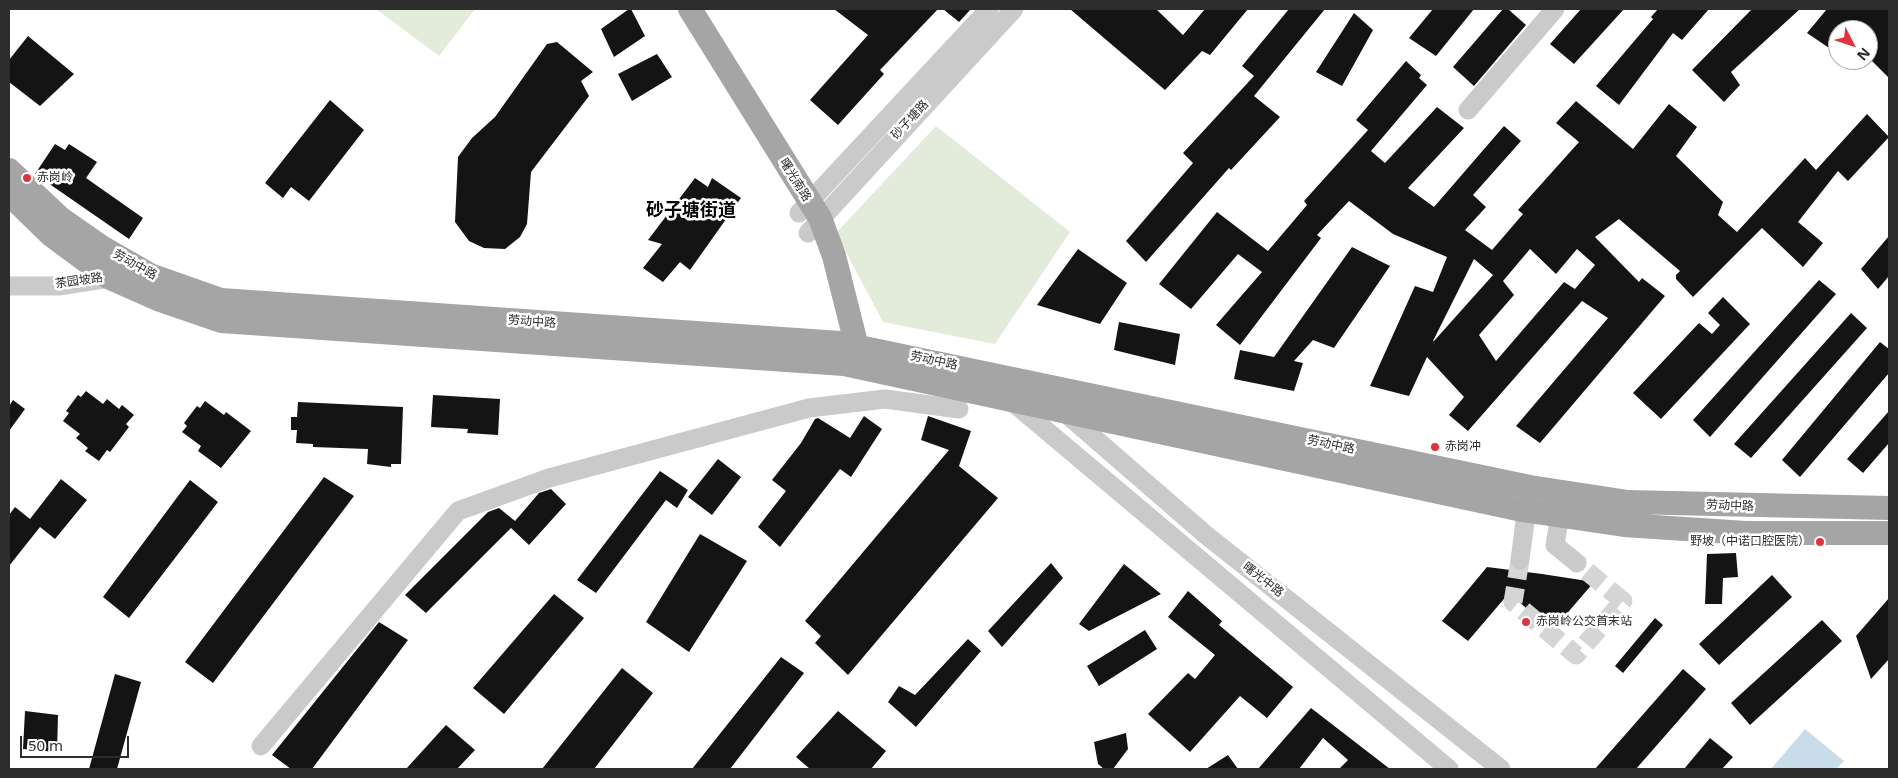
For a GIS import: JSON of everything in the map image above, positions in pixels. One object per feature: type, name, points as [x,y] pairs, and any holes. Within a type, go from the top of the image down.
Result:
[{"type":"main road","name":"曙光南路","points":[[674,9],[834,256],[851,355]]},
{"type":"main road","name":"曙光南路","points":[[690,9],[809,217]]},
{"type":"main road","name":"劳动中路","points":[[9,170],[60,218],[150,275],[221,300],[851,355],[1032,382],[1528,499],[1560,515],[1624,525],[1746,533],[1889,533]]},
{"type":"main road","name":"劳动中路","points":[[9,194],[50,234],[108,277],[160,300],[221,321],[851,355],[1010,400],[1528,499],[1889,508]]},
{"type":"street","name":"砂子塘路","points":[[809,217],[989,9]]},
{"type":"street","name":"砂子塘路","points":[[809,217],[1014,9]]},
{"type":"street","points":[[1468,110],[1555,9]]},
{"type":"street","name":"茶园坡路","points":[[9,286],[59,286],[108,277],[150,275]]},
{"type":"street","name":"曙光中路","points":[[1032,382],[1206,535],[1501,769]]},
{"type":"street","points":[[261,746],[458,511],[549,478],[809,408],[885,399],[959,409]]},
{"type":"street","name":"曙光中路","points":[[1010,400],[1449,769]]},
{"type":"street","points":[[1520,560],[1528,499]]},
{"type":"street","points":[[1560,515],[1555,545],[1577,563]]},
{"type":"green space","points":[[376,9],[475,9],[439,56]]},
{"type":"green space","points":[[936,126],[1070,232],[995,344],[883,322],[836,233]]},
{"type":"water","points":[[1805,729],[1844,761],[1836,769],[1771,769]]},
{"type":"building","points":[[631,9],[645,36],[614,57],[601,29]]},
{"type":"building","points":[[834,9],[938,9],[880,70],[884,74],[838,125],[810,100],[868,35]]},
{"type":"building","points":[[943,9],[971,9],[959,22]]},
{"type":"building","points":[[1070,9],[1156,9],[1183,35],[1205,9],[1248,9],[1210,55],[1202,51],[1165,90]]},
{"type":"building","points":[[1289,9],[1325,9],[1254,96],[1280,117],[1231,170],[1229,168],[1146,262],[1126,241],[1193,163],[1183,153],[1254,76],[1242,66]]},
{"type":"building","points":[[1433,9],[1474,9],[1436,56],[1409,38]]},
{"type":"building","points":[[1503,9],[1508,9],[1526,25],[1474,86],[1453,67]]},
{"type":"building","points":[[1581,9],[1624,9],[1574,64],[1550,44]]},
{"type":"building","points":[[1658,9],[1709,9],[1682,40],[1673,33],[1619,105],[1596,86],[1653,19],[1651,17]]},
{"type":"building","points":[[1752,9],[1800,9],[1731,72],[1740,85],[1724,102],[1692,70]]},
{"type":"building","points":[[1827,9],[1889,9],[1889,78],[1878,67],[1878,20],[1828,20],[1828,47],[1807,33]]},
{"type":"building","points":[[1354,13],[1373,30],[1342,86],[1316,72]]},
{"type":"building","points":[[28,36],[74,74],[40,106],[9,82],[9,60]]},
{"type":"building","points":[[557,42],[593,72],[581,81],[589,96],[531,172],[527,224],[520,237],[505,249],[484,248],[469,241],[455,222],[458,157],[472,138],[495,117],[547,44]]},
{"type":"building","points":[[657,54],[672,77],[632,101],[618,74]]},
{"type":"building","points":[[1406,61],[1421,75],[1419,78],[1427,85],[1371,151],[1385,163],[1437,107],[1464,128],[1408,188],[1434,207],[1504,126],[1521,141],[1473,195],[1486,207],[1465,230],[1492,250],[1523,214],[1518,210],[1579,142],[1556,123],[1576,101],[1633,149],[1669,104],[1697,127],[1676,156],[1723,202],[1718,215],[1737,232],[1805,158],[1816,170],[1867,114],[1889,137],[1848,181],[1838,171],[1798,222],[1823,243],[1803,267],[1762,228],[1693,297],[1676,279],[1676,275],[1680,271],[1619,219],[1595,237],[1639,282],[1642,278],[1665,296],[1540,443],[1516,426],[1608,318],[1582,301],[1468,431],[1449,415],[1464,397],[1427,357],[1409,396],[1370,386],[1415,286],[1433,292],[1447,257],[1393,234],[1349,201],[1317,235],[1321,238],[1240,345],[1216,325],[1262,272],[1238,254],[1191,309],[1159,284],[1217,212],[1268,251],[1307,205],[1304,201],[1368,130],[1356,120]],"holes":[[[1530,249],[1556,274],[1577,249],[1595,265],[1575,289],[1564,282],[1496,361],[1479,335],[1514,295],[1503,281]],[[1474,259],[1493,275],[1433,341]]]},
{"type":"building","points":[[330,100],[364,130],[309,201],[291,187],[283,198],[265,183]]},
{"type":"building","points":[[55,144],[65,150],[69,144],[97,162],[86,178],[143,218],[129,239],[35,174]]},
{"type":"building","points":[[695,178],[708,187],[712,178],[741,198],[690,270],[680,262],[663,282],[643,268],[662,244],[648,240]]},
{"type":"building","points":[[1889,236],[1889,276],[1878,289],[1861,269]]},
{"type":"building","points":[[1352,247],[1390,266],[1334,348],[1313,340],[1294,361],[1303,363],[1294,391],[1234,379],[1240,350],[1274,357]]},
{"type":"building","points":[[1078,249],[1127,283],[1100,324],[1037,305]]},
{"type":"building","points":[[1819,280],[1836,294],[1710,437],[1693,420]]},
{"type":"building","points":[[1723,297],[1750,324],[1661,419],[1633,393],[1699,323],[1712,334],[1720,325],[1708,313]]},
{"type":"building","points":[[1851,313],[1867,328],[1751,458],[1734,444]]},
{"type":"building","points":[[1119,322],[1180,334],[1175,365],[1114,350]]},
{"type":"building","points":[[1880,342],[1889,349],[1889,373],[1800,477],[1782,460]]},
{"type":"building","points":[[86,391],[103,404],[107,399],[119,409],[122,405],[134,415],[126,424],[129,427],[110,452],[107,450],[99,461],[85,451],[88,448],[76,438],[80,434],[63,421],[69,413],[66,411],[78,395],[81,397]]},
{"type":"building","points":[[433,395],[500,399],[498,435],[467,433],[468,429],[431,427]]},
{"type":"building","points":[[13,400],[25,409],[9,431],[9,406]]},
{"type":"building","points":[[205,401],[224,415],[226,412],[251,431],[221,468],[198,451],[201,446],[182,432],[187,426],[184,423],[197,406],[200,408]]},
{"type":"building","points":[[298,402],[403,407],[401,464],[391,464],[391,467],[367,464],[368,449],[313,447],[313,444],[296,443],[297,430],[291,430],[291,417],[297,417]]},
{"type":"building","points":[[1889,411],[1889,443],[1863,473],[1847,459]]},
{"type":"building","points":[[864,416],[882,429],[851,477],[840,469],[780,547],[758,527],[786,491],[772,480],[801,443],[815,419],[818,418],[850,438]]},
{"type":"building","points":[[928,416],[971,431],[959,466],[998,498],[848,675],[815,643],[821,636],[805,621],[949,450],[921,440]]},
{"type":"building","points":[[718,459],[741,477],[712,515],[688,497]]},
{"type":"building","points":[[660,471],[688,490],[677,508],[666,500],[596,593],[577,580]]},
{"type":"building","points":[[324,477],[354,496],[213,683],[185,662]]},
{"type":"building","points":[[61,479],[87,500],[55,539],[40,527],[9,566],[9,515],[15,507],[30,519]]},
{"type":"building","points":[[190,480],[218,502],[129,618],[103,597]]},
{"type":"building","points":[[551,489],[566,504],[529,545],[511,528],[426,613],[405,595],[488,512],[499,508],[515,521],[539,493]]},
{"type":"building","points":[[700,534],[747,561],[689,652],[646,622]]},
{"type":"building","points":[[1736,553],[1738,577],[1723,578],[1722,604],[1705,604],[1707,554]]},
{"type":"building","points":[[1051,563],[1063,578],[1002,647],[988,631]]},
{"type":"building","points":[[1124,564],[1161,594],[1089,631],[1079,624]]},
{"type":"building","points":[[1487,567],[1594,582],[1552,631],[1509,593],[1468,641],[1442,621]]},
{"type":"building","points":[[1772,575],[1792,597],[1719,665],[1699,644]]},
{"type":"building","points":[[1188,591],[1222,621],[1219,625],[1293,687],[1267,718],[1240,696],[1190,752],[1148,714],[1188,673],[1195,679],[1215,655],[1168,617]]},
{"type":"building","points":[[554,594],[584,618],[504,714],[473,688]]},
{"type":"building","points":[[1889,598],[1889,659],[1871,679],[1856,636]]},
{"type":"building","points":[[1655,618],[1663,625],[1623,673],[1615,666]]},
{"type":"building","points":[[1822,620],[1842,641],[1750,725],[1731,703]]},
{"type":"building","points":[[379,622],[408,640],[312,769],[291,769],[272,755]]},
{"type":"building","points":[[1145,630],[1157,649],[1099,686],[1087,666]]},
{"type":"building","points":[[968,639],[981,651],[916,727],[888,702],[899,686],[915,695]]},
{"type":"building","points":[[781,657],[804,673],[730,769],[692,769]]},
{"type":"building","points":[[622,668],[653,693],[594,769],[542,769]]},
{"type":"building","points":[[1683,669],[1706,689],[1636,769],[1595,769]]},
{"type":"building","points":[[115,674],[141,682],[117,769],[89,769]]},
{"type":"building","points":[[1311,708],[1390,769],[1339,769],[1348,760],[1323,738],[1299,769],[1258,769]]},
{"type":"building","points":[[25,711],[58,715],[57,752],[23,749]]},
{"type":"building","points":[[838,711],[886,751],[871,769],[810,769],[796,757]]},
{"type":"building","points":[[446,725],[475,750],[457,769],[406,769]]},
{"type":"building","points":[[1126,733],[1128,749],[1113,769],[1104,769],[1098,764],[1094,742]]},
{"type":"building","points":[[1710,738],[1733,757],[1722,769],[1684,769]]},
{"type":"building","points":[[1228,755],[1238,769],[1206,769]]},
{"type":"tunnel","points":[[1520,560],[1513,602],[1576,655],[1623,601],[1577,563]]},
{"type":"place","name":"赤岗岭","points":[[27,178]]},
{"type":"place","name":"赤岗冲","points":[[1435,447]]},
{"type":"place","name":"野坡（中诺口腔医院）","points":[[1820,542]]},
{"type":"place","name":"赤岗岭公交首末站","points":[[1526,622]]},
{"type":"district","name":"砂子塘街道","points":[[691,211]]}]
